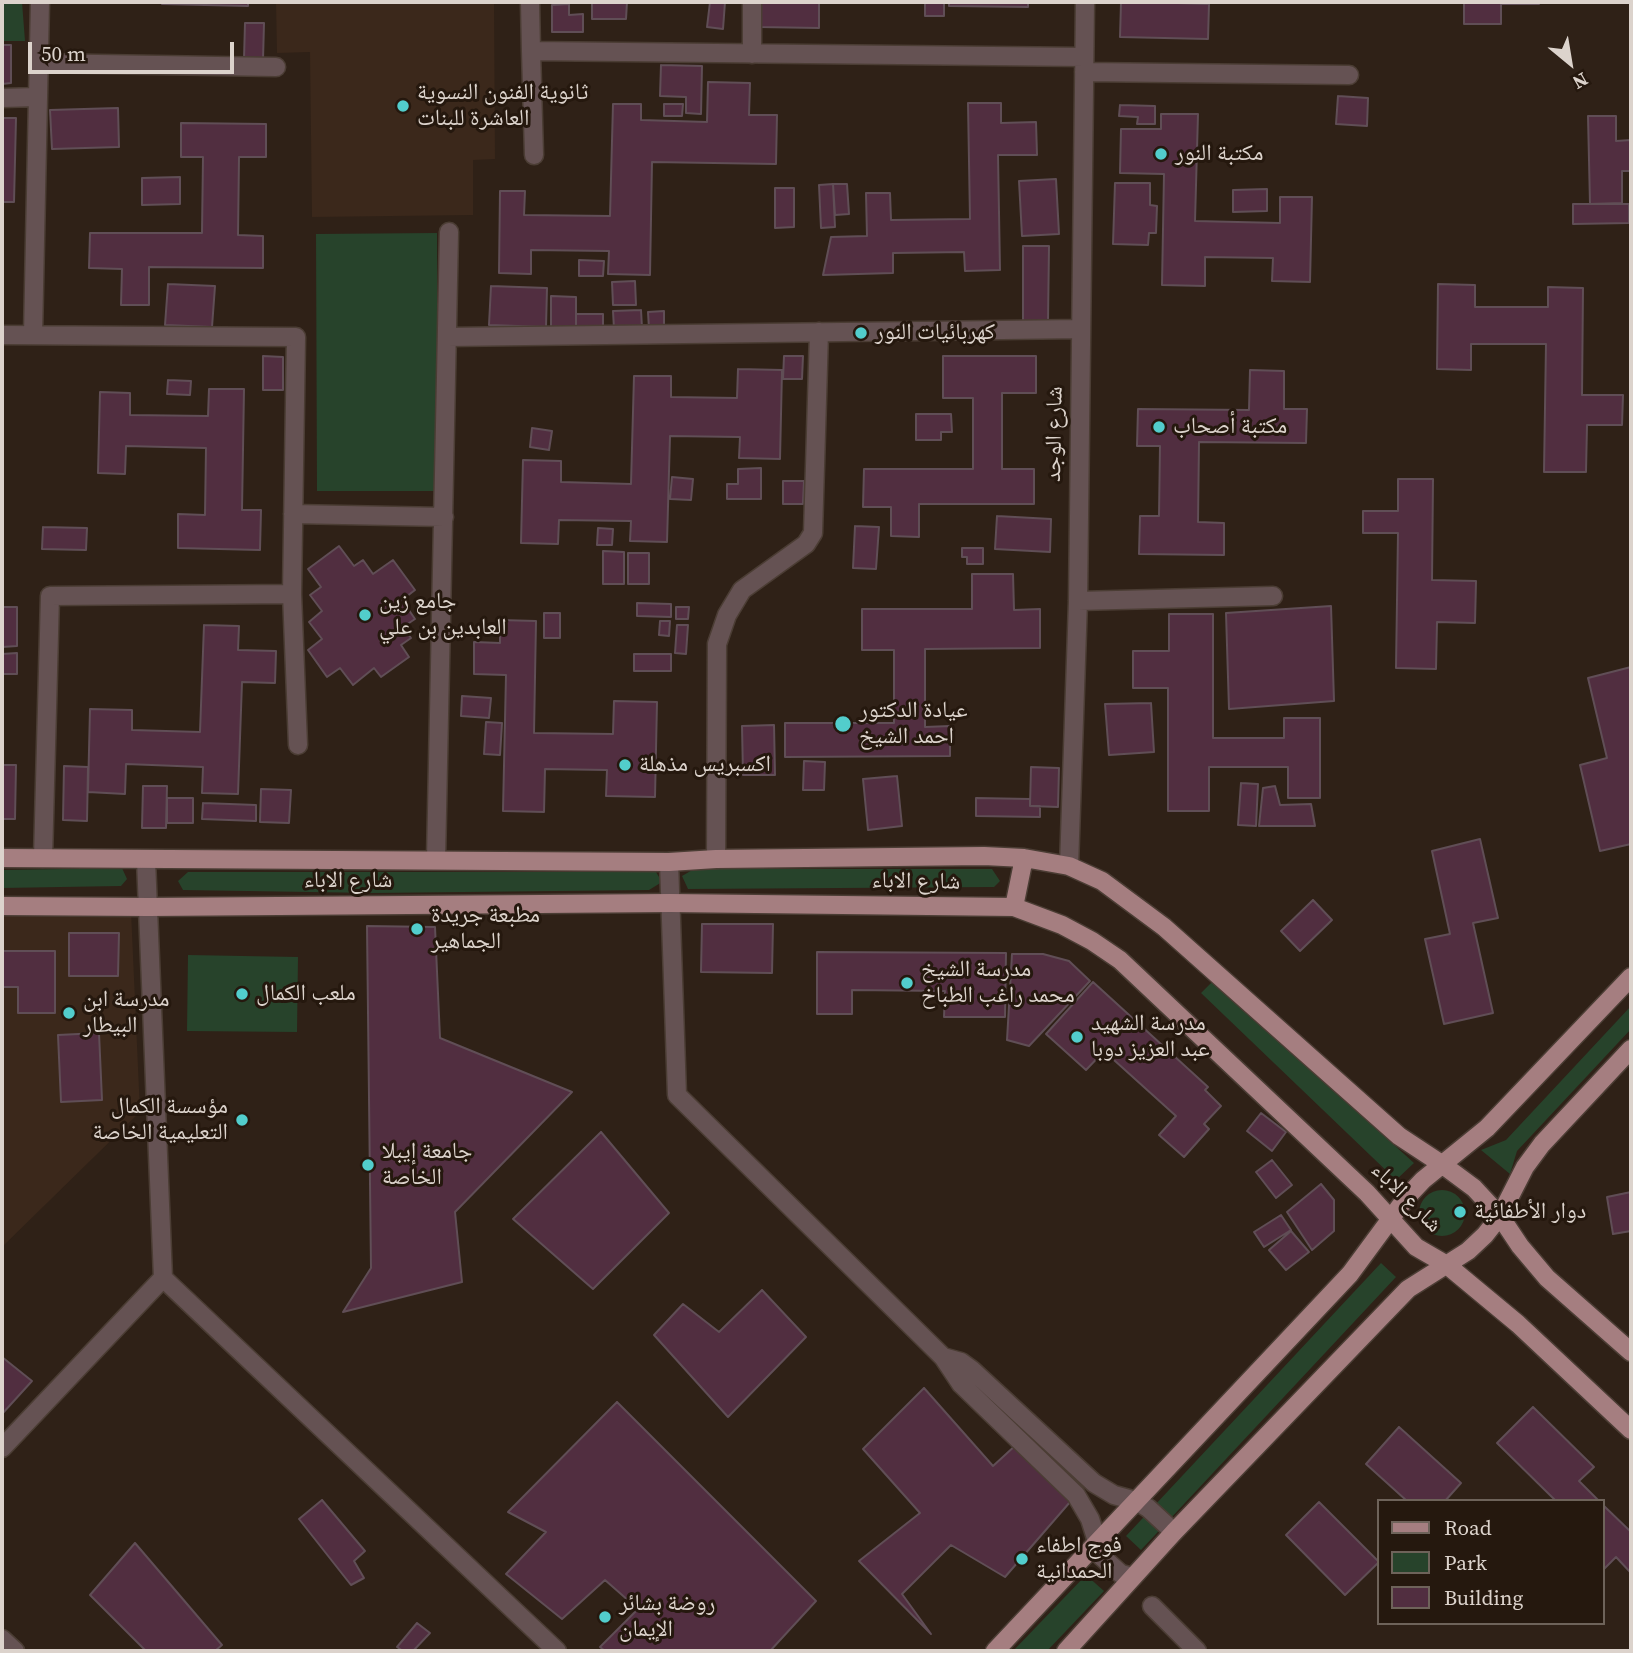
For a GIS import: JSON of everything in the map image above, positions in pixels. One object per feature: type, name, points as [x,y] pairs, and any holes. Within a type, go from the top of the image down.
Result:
[{"type":"main road","name":"شارع الاباء","points":[[2,858],[669,862],[716,859],[984,856],[1024,858],[1069,866],[1102,881],[1164,926],[1399,1136],[1474,1188],[1500,1216],[1520,1246],[1548,1278],[1631,1352]]},
{"type":"main road","points":[[1014,907],[1024,858]]},
{"type":"main road","name":"شارع الاباء","points":[[2,906],[670,903],[1014,907],[1062,925],[1092,940],[1120,960],[1349,1175],[1416,1247],[1447,1265],[1518,1324],[1631,1430]]},
{"type":"main road","points":[[995,1651],[1350,1274],[1406,1198],[1423,1180],[1506,1109],[1631,977]]},
{"type":"main road","points":[[1066,1651],[1174,1532],[1409,1289],[1468,1251],[1500,1216],[1525,1167],[1542,1144],[1631,1049]]},
{"type":"street","points":[[33,335],[40,2]]},
{"type":"street","points":[[530,2],[534,155]]},
{"type":"street","points":[[752,2],[752,54]]},
{"type":"street","name":"شارع الوجد","points":[[1069,866],[1077,601],[1085,2]]},
{"type":"street","points":[[531,51],[752,54],[1349,75]]},
{"type":"street","points":[[38,63],[276,67]]},
{"type":"street","points":[[2,98],[37,97]]},
{"type":"street","points":[[436,859],[449,232]]},
{"type":"street","points":[[447,337],[1081,329]]},
{"type":"street","points":[[716,859],[718,644],[727,615],[742,590],[806,544],[813,533],[819,332]]},
{"type":"street","points":[[2,335],[296,337],[292,594],[298,744]]},
{"type":"street","points":[[293,514],[444,517]]},
{"type":"street","points":[[43,858],[50,596],[292,594]]},
{"type":"street","points":[[1077,601],[1273,596]]},
{"type":"street","points":[[146,860],[163,1278],[557,1651]]},
{"type":"street","points":[[669,862],[677,1095],[943,1357],[961,1384],[1076,1495],[1090,1519],[1102,1557],[1110,1567],[1133,1577]]},
{"type":"street","points":[[2,1448],[163,1278]]},
{"type":"street","points":[[943,1357],[961,1362],[972,1370],[1094,1483],[1114,1495],[1136,1501],[1158,1516],[1174,1532]]},
{"type":"street","points":[[1152,1606],[1197,1651]]},
{"type":"street","points":[[2,1639],[15,1651]]},
{"type":"shaded area","name":"ثانوية الفنون النسوية العاشرة للبنات","points":[[276,2],[494,2],[495,159],[473,160],[473,215],[312,217],[310,52],[277,53]]},
{"type":"shaded area","name":"مدرسة ابن البيطار","points":[[131,911],[140,1112],[2,1247],[2,913]]},
{"type":"green space","points":[[2,2],[22,2],[25,41],[2,41]]},
{"type":"green space","points":[[437,233],[438,491],[317,491],[316,234]]},
{"type":"green space","points":[[122,868],[127,879],[121,886],[2,888],[2,870]]},
{"type":"green space","points":[[694,869],[992,869],[1000,881],[994,887],[688,889],[682,876]]},
{"type":"green space","points":[[188,872],[656,872],[662,882],[649,890],[373,893],[183,890],[178,881]]},
{"type":"green space","name":"ملعب الكمال","points":[[188,955],[298,957],[297,1032],[187,1031]]},
{"type":"green space","points":[[1213,981],[1414,1163],[1396,1180],[1201,993]]},
{"type":"green space","points":[[1631,1006],[1631,1029],[1517,1151],[1510,1174],[1481,1150],[1506,1140]]},
{"type":"green space","points":[[1442,1190],[1458,1197],[1465,1213],[1458,1229],[1442,1236],[1426,1229],[1419,1213],[1426,1197]]},
{"type":"green space","points":[[1381,1263],[1396,1277],[1141,1550],[1126,1536]]},
{"type":"green space","points":[[1086,1575],[1104,1591],[1047,1651],[1013,1651]]},
{"type":"building","points":[[248,2],[248,6],[162,4]]},
{"type":"building","points":[[592,2],[627,2],[626,19],[592,19]]},
{"type":"building","points":[[710,2],[725,2],[723,29],[707,27]]},
{"type":"building","points":[[759,2],[819,2],[819,28],[759,27]]},
{"type":"building","points":[[925,2],[944,2],[944,16],[925,16]]},
{"type":"building","points":[[949,2],[1028,2],[1028,7],[949,6]]},
{"type":"building","points":[[1464,2],[1539,4],[1501,4],[1501,24],[1464,24]]},
{"type":"building","points":[[1121,3],[1209,4],[1208,39],[1120,37]]},
{"type":"building","points":[[569,4],[569,15],[583,14],[583,32],[552,32],[552,5]]},
{"type":"building","points":[[245,23],[264,23],[263,60],[244,59]]},
{"type":"building","points":[[2,45],[11,45],[11,83],[2,84]]},
{"type":"building","points":[[661,65],[702,66],[701,114],[686,113],[686,97],[660,96]]},
{"type":"building","points":[[708,82],[750,83],[749,115],[777,115],[776,164],[652,162],[650,275],[608,274],[609,251],[531,250],[531,274],[499,273],[500,191],[525,191],[524,215],[610,216],[613,104],[641,104],[641,120],[707,122]]},
{"type":"building","points":[[1338,96],[1368,98],[1367,126],[1336,124]]},
{"type":"building","points":[[968,103],[1001,103],[1001,123],[1036,122],[1037,155],[998,155],[1000,270],[965,271],[964,252],[893,253],[893,273],[823,275],[831,237],[867,236],[866,193],[890,193],[891,220],[970,219]]},
{"type":"building","points":[[664,104],[683,104],[682,116],[664,116]]},
{"type":"building","points":[[1120,105],[1155,106],[1155,124],[1137,124],[1138,117],[1119,116]]},
{"type":"building","points":[[118,108],[119,147],[52,149],[50,110]]},
{"type":"building","points":[[1161,114],[1198,114],[1195,221],[1280,223],[1280,197],[1312,197],[1310,282],[1272,281],[1273,258],[1205,257],[1205,286],[1162,285],[1164,174],[1120,173],[1121,129],[1161,129]]},
{"type":"building","points":[[1588,116],[1616,116],[1616,141],[1631,140],[1631,171],[1622,171],[1622,203],[1590,204]]},
{"type":"building","points":[[2,118],[16,118],[14,202],[2,202]]},
{"type":"building","points":[[181,123],[266,124],[266,157],[239,157],[238,235],[263,236],[263,268],[149,267],[149,305],[121,305],[122,269],[89,268],[90,233],[202,233],[203,157],[181,157]]},
{"type":"building","points":[[180,177],[180,204],[142,205],[142,178]]},
{"type":"building","points":[[1056,179],[1059,234],[1022,236],[1019,181]]},
{"type":"building","points":[[1115,183],[1150,183],[1150,205],[1157,206],[1156,233],[1149,233],[1148,245],[1113,244]]},
{"type":"building","points":[[833,184],[847,184],[849,214],[835,215]]},
{"type":"building","points":[[833,184],[835,227],[821,228],[819,185]]},
{"type":"building","points":[[775,188],[794,188],[794,227],[775,228]]},
{"type":"building","points":[[1267,189],[1267,211],[1233,212],[1233,190]]},
{"type":"building","points":[[1573,204],[1629,204],[1629,223],[1573,224]]},
{"type":"building","points":[[1023,246],[1049,246],[1048,322],[1023,322]]},
{"type":"building","points":[[579,260],[604,261],[603,276],[579,276]]},
{"type":"building","points":[[635,281],[636,305],[613,305],[612,282]]},
{"type":"building","points":[[168,284],[215,286],[212,327],[165,325]]},
{"type":"building","points":[[1438,284],[1475,285],[1475,307],[1548,307],[1548,287],[1583,288],[1582,395],[1623,395],[1622,425],[1587,425],[1586,472],[1544,472],[1546,344],[1471,344],[1471,370],[1437,369]]},
{"type":"building","points":[[491,286],[547,288],[546,327],[489,325]]},
{"type":"building","points":[[551,296],[576,297],[576,327],[551,327]]},
{"type":"building","points":[[641,310],[642,328],[614,329],[613,311]]},
{"type":"building","points":[[664,311],[664,328],[649,329],[648,312]]},
{"type":"building","points":[[576,314],[603,314],[603,327],[576,327]]},
{"type":"building","points":[[263,356],[283,357],[283,390],[263,390]]},
{"type":"building","points":[[784,356],[803,356],[802,379],[783,379]]},
{"type":"building","points":[[943,356],[1036,356],[1036,393],[1002,393],[1002,469],[1034,469],[1034,504],[919,504],[919,537],[891,536],[891,507],[863,507],[864,469],[973,469],[973,398],[943,398]]},
{"type":"building","points":[[738,369],[782,370],[780,459],[739,458],[740,437],[670,436],[667,542],[630,541],[631,521],[559,520],[558,544],[521,543],[523,460],[561,461],[561,482],[631,484],[634,376],[671,376],[671,397],[737,398]]},
{"type":"building","points":[[1250,370],[1284,371],[1284,409],[1307,409],[1306,443],[1199,442],[1198,522],[1224,523],[1224,555],[1139,554],[1140,516],[1159,516],[1160,446],[1137,446],[1138,409],[1249,410]]},
{"type":"building","points":[[168,380],[191,381],[190,395],[167,394]]},
{"type":"building","points":[[209,389],[244,389],[242,510],[261,510],[260,550],[178,548],[178,514],[205,515],[206,448],[126,446],[125,474],[98,473],[100,392],[130,393],[130,415],[208,416]]},
{"type":"building","points":[[916,414],[951,414],[952,432],[941,432],[941,440],[916,440]]},
{"type":"building","points":[[532,428],[552,431],[549,450],[530,447]]},
{"type":"building","points":[[761,468],[761,499],[727,499],[727,484],[738,484],[738,469]]},
{"type":"building","points":[[672,477],[693,479],[691,500],[670,499]]},
{"type":"building","points":[[1398,479],[1433,479],[1432,580],[1476,581],[1475,623],[1437,622],[1436,669],[1396,668],[1398,533],[1363,533],[1363,511],[1398,511]]},
{"type":"building","points":[[783,481],[804,481],[803,504],[783,504]]},
{"type":"building","points":[[997,516],[1051,519],[1050,552],[995,549]]},
{"type":"building","points":[[855,526],[879,527],[876,569],[853,568]]},
{"type":"building","points":[[43,527],[87,528],[86,550],[42,549]]},
{"type":"building","points":[[598,528],[613,529],[612,545],[597,545]]},
{"type":"building","name":"جامع زين العابدين بن علي","points":[[339,546],[354,566],[363,560],[373,574],[393,560],[415,590],[402,600],[415,619],[403,627],[411,638],[401,645],[409,657],[381,677],[374,668],[353,685],[340,668],[327,677],[308,650],[322,639],[309,622],[322,611],[310,595],[321,587],[308,569]]},
{"type":"building","points":[[962,548],[983,548],[983,564],[967,564],[967,557],[962,557]]},
{"type":"building","points":[[603,551],[624,552],[624,584],[603,584]]},
{"type":"building","points":[[628,553],[649,553],[649,584],[628,584]]},
{"type":"building","points":[[972,574],[1013,574],[1014,610],[1040,609],[1040,648],[925,649],[925,727],[950,726],[950,756],[785,757],[785,723],[894,723],[894,650],[862,650],[862,609],[972,609]]},
{"type":"building","points":[[637,603],[671,604],[671,617],[637,616]]},
{"type":"building","points":[[1331,606],[1334,701],[1229,709],[1226,613]]},
{"type":"building","points":[[2,607],[17,607],[17,646],[2,647]]},
{"type":"building","points":[[676,607],[689,607],[688,619],[676,619]]},
{"type":"building","points":[[544,613],[560,613],[560,638],[544,638]]},
{"type":"building","points":[[1169,614],[1213,614],[1213,738],[1284,738],[1284,718],[1320,718],[1320,798],[1288,798],[1288,767],[1209,767],[1209,811],[1168,811],[1168,688],[1133,688],[1133,651],[1169,651]]},
{"type":"building","points":[[500,620],[536,621],[534,733],[613,734],[614,701],[657,702],[655,797],[606,796],[607,770],[545,769],[544,812],[503,811],[506,675],[474,674],[474,642],[500,643]]},
{"type":"building","points":[[660,621],[670,621],[669,636],[659,635]]},
{"type":"building","points":[[204,625],[239,626],[238,650],[276,651],[275,683],[242,682],[238,794],[202,793],[203,767],[126,764],[125,794],[88,792],[90,709],[132,710],[132,730],[200,732]]},
{"type":"building","points":[[677,625],[688,625],[686,654],[675,653]]},
{"type":"building","points":[[17,653],[17,674],[2,674],[2,654]]},
{"type":"building","points":[[634,654],[671,654],[671,671],[634,671]]},
{"type":"building","points":[[1631,667],[1631,844],[1600,851],[1580,765],[1607,758],[1588,678]]},
{"type":"building","points":[[462,696],[491,698],[489,718],[461,716]]},
{"type":"building","points":[[1151,703],[1154,752],[1109,755],[1105,704]]},
{"type":"building","points":[[486,722],[502,723],[500,755],[484,754]]},
{"type":"building","points":[[774,725],[775,775],[743,775],[742,726]]},
{"type":"building","points":[[804,761],[825,762],[824,790],[803,790]]},
{"type":"building","points":[[3,765],[16,765],[15,819],[2,819]]},
{"type":"building","points":[[64,766],[88,767],[87,821],[63,820]]},
{"type":"building","points":[[1031,767],[1059,768],[1058,807],[1030,806]]},
{"type":"building","points":[[897,776],[902,826],[868,830],[863,779]]},
{"type":"building","points":[[1241,783],[1258,784],[1256,826],[1238,825]]},
{"type":"building","points":[[143,786],[167,786],[166,828],[142,828]]},
{"type":"building","points":[[1275,786],[1280,805],[1311,804],[1315,826],[1259,826],[1263,788]]},
{"type":"building","points":[[261,789],[291,790],[289,823],[260,822]]},
{"type":"building","points":[[167,798],[193,798],[193,823],[167,823]]},
{"type":"building","points":[[976,798],[1030,799],[1030,806],[1040,806],[1040,817],[976,816]]},
{"type":"building","points":[[203,803],[256,805],[256,821],[202,819]]},
{"type":"building","points":[[1480,839],[1498,918],[1473,923],[1493,1013],[1444,1024],[1425,939],[1450,934],[1432,851]]},
{"type":"building","points":[[1313,900],[1332,920],[1300,951],[1281,931]]},
{"type":"building","points":[[702,924],[773,924],[772,973],[701,972]]},
{"type":"building","points":[[367,926],[435,927],[440,1038],[572,1092],[455,1212],[462,1282],[343,1312],[371,1268]]},
{"type":"building","points":[[69,933],[119,933],[118,976],[69,976]]},
{"type":"building","points":[[2,951],[55,951],[55,1013],[18,1013],[18,987],[2,987]]},
{"type":"building","points":[[817,952],[1006,953],[1005,1017],[944,1017],[945,991],[852,990],[852,1014],[817,1014]]},
{"type":"building","points":[[1012,954],[1043,954],[1069,961],[1090,981],[1029,1046],[1007,1040]]},
{"type":"building","points":[[1093,982],[1208,1087],[1205,1090],[1221,1106],[1204,1124],[1209,1129],[1184,1157],[1159,1135],[1176,1116],[1104,1051],[1086,1070],[1046,1034]]},
{"type":"building","points":[[99,1033],[102,1100],[61,1102],[58,1035]]},
{"type":"building","points":[[1261,1113],[1286,1132],[1272,1151],[1247,1131]]},
{"type":"building","points":[[601,1132],[669,1213],[593,1289],[513,1219]]},
{"type":"building","points":[[1272,1160],[1292,1185],[1276,1198],[1256,1172]]},
{"type":"building","points":[[1321,1184],[1334,1200],[1334,1231],[1312,1250],[1287,1212]]},
{"type":"building","points":[[1631,1192],[1631,1231],[1613,1234],[1607,1197]]},
{"type":"building","points":[[1281,1215],[1291,1230],[1264,1247],[1254,1232]]},
{"type":"building","points":[[1291,1231],[1309,1252],[1286,1270],[1269,1250]]},
{"type":"building","points":[[762,1290],[806,1337],[728,1417],[654,1335],[683,1304],[719,1332]]},
{"type":"building","points":[[2,1357],[32,1381],[2,1414]]},
{"type":"building","points":[[924,1388],[993,1466],[1017,1444],[1070,1502],[1005,1577],[951,1545],[902,1594],[931,1634],[859,1561],[920,1513],[863,1449]]},
{"type":"building","points":[[617,1402],[816,1601],[770,1651],[605,1651],[600,1647],[638,1609],[605,1580],[562,1619],[506,1574],[546,1532],[508,1512]]},
{"type":"building","points":[[1533,1407],[1594,1467],[1579,1481],[1597,1499],[1554,1499],[1497,1443]]},
{"type":"building","points":[[1399,1427],[1461,1483],[1447,1499],[1405,1499],[1366,1464]]},
{"type":"building","points":[[322,1500],[365,1551],[354,1561],[364,1578],[351,1585],[299,1519]]},
{"type":"building","points":[[1319,1502],[1378,1563],[1345,1595],[1286,1535]]},
{"type":"building","points":[[1605,1507],[1631,1532],[1631,1573],[1616,1557],[1605,1568]]},
{"type":"building","points":[[135,1543],[222,1645],[215,1651],[146,1651],[90,1595]]},
{"type":"building","points":[[417,1623],[430,1633],[413,1651],[403,1651],[397,1647]]},
{"type":"place","name":"ثانوية الفنون النسوية العاشرة للبنات","points":[[403,106]]},
{"type":"place","name":"مكتبة النور","points":[[1161,154]]},
{"type":"place","name":"كهربائيات النور","points":[[861,333]]},
{"type":"place","name":"مكتبة أصحاب","points":[[1159,427]]},
{"type":"place","name":"جامع زين العابدين بن علي","points":[[365,615]]},
{"type":"place","name":"عيادة الدكتور احمد الشيخ","points":[[843,724]]},
{"type":"place","name":"اكسبريس مذهلة","points":[[625,765]]},
{"type":"place","name":"مطبعة جريدة الجماهير","points":[[417,929]]},
{"type":"place","name":"مدرسة الشيخ محمد راغب الطباخ","points":[[907,983]]},
{"type":"place","name":"ملعب الكمال","points":[[242,994]]},
{"type":"place","name":"مدرسة ابن البيطار","points":[[69,1013]]},
{"type":"place","name":"مدرسة الشهيد عبد العزيز دوبا","points":[[1077,1037]]},
{"type":"place","name":"مؤسسة الكمال التعليمية الخاصة","points":[[242,1120]]},
{"type":"place","name":"جامعة إيبلا الخاصة","points":[[368,1165]]},
{"type":"place","name":"دوار الأطفائية","points":[[1460,1212]]},
{"type":"place","name":"فوج اطفاء الحمدانية","points":[[1022,1559]]},
{"type":"place","name":"روضة بشائر الإيمان","points":[[605,1617]]}]
